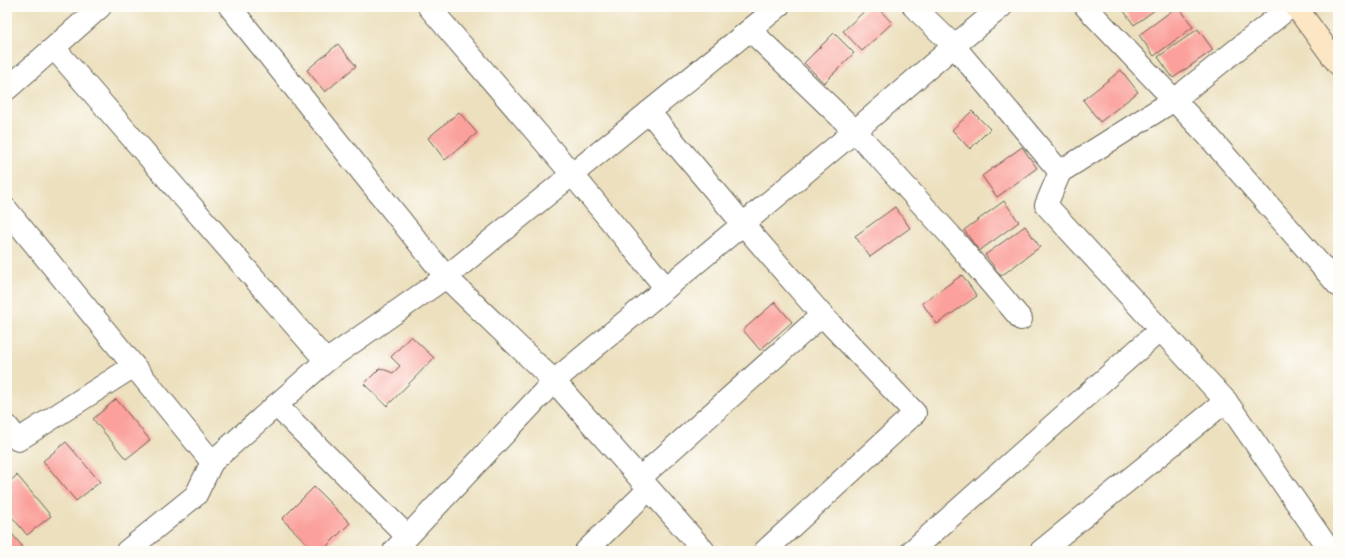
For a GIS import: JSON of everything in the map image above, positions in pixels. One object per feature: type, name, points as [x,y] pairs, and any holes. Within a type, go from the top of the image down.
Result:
[{"type":"main road","points":[[1296,7],[1338,64]]},
{"type":"street","points":[[7,89],[100,7]]},
{"type":"street","points":[[230,7],[446,277],[554,381],[704,551]]},
{"type":"street","points":[[429,7],[572,174],[666,288]]},
{"type":"street","points":[[127,551],[196,496],[212,462],[326,361],[446,277],[778,7]]},
{"type":"street","points":[[914,7],[954,46],[1060,172]]},
{"type":"street","points":[[276,405],[400,544],[554,381],[855,131],[1001,7]]},
{"type":"street","points":[[1086,7],[1210,137],[1338,285]]},
{"type":"street","points":[[1290,7],[1174,100],[1060,172],[1046,205],[1226,401],[1330,551]]},
{"type":"street","points":[[750,30],[855,131],[950,235],[1021,320]]},
{"type":"street","points":[[54,48],[326,361]]},
{"type":"street","points":[[649,112],[822,315],[915,413],[765,551]]},
{"type":"street","points":[[7,210],[212,462]]},
{"type":"street","points":[[586,551],[645,484],[822,315]]},
{"type":"street","points":[[912,551],[1160,330]]},
{"type":"street","points":[[11,439],[134,366]]},
{"type":"street","points":[[1041,551],[1226,401]]},
{"type":"building","points":[[869,7],[877,7],[892,23],[862,51],[843,31]]},
{"type":"building","points":[[1121,7],[1159,7],[1134,25]]},
{"type":"building","points":[[1179,7],[1193,27],[1154,56],[1139,35]]},
{"type":"building","points":[[1198,29],[1213,50],[1173,78],[1158,57]]},
{"type":"building","points":[[834,33],[854,53],[824,83],[804,63]]},
{"type":"building","points":[[338,44],[356,66],[325,92],[307,70]]},
{"type":"building","points":[[1121,70],[1138,92],[1100,122],[1083,100]]},
{"type":"building","points":[[972,111],[990,129],[970,149],[952,130]]},
{"type":"building","points":[[459,112],[477,133],[445,160],[428,138]]},
{"type":"building","points":[[1022,147],[1037,168],[997,197],[982,176]]},
{"type":"building","points":[[1004,201],[1019,222],[979,251],[964,230]]},
{"type":"building","points":[[895,207],[910,228],[870,257],[855,236]]},
{"type":"building","points":[[1025,226],[1040,247],[1001,276],[985,255]]},
{"type":"building","points":[[962,275],[977,296],[937,324],[922,303]]},
{"type":"building","points":[[775,302],[792,322],[760,350],[743,330]]},
{"type":"building","points":[[411,336],[434,358],[387,406],[364,384],[380,368],[393,373],[400,366],[391,357]]},
{"type":"building","points":[[116,399],[150,440],[126,459],[93,419]]},
{"type":"building","points":[[66,442],[100,482],[76,501],[43,461]]},
{"type":"building","points":[[17,475],[51,516],[27,535],[7,511],[7,484]]},
{"type":"building","points":[[314,487],[350,523],[322,551],[315,551],[282,519]]},
{"type":"building","points":[[7,528],[22,546],[16,551],[7,551]]}]
